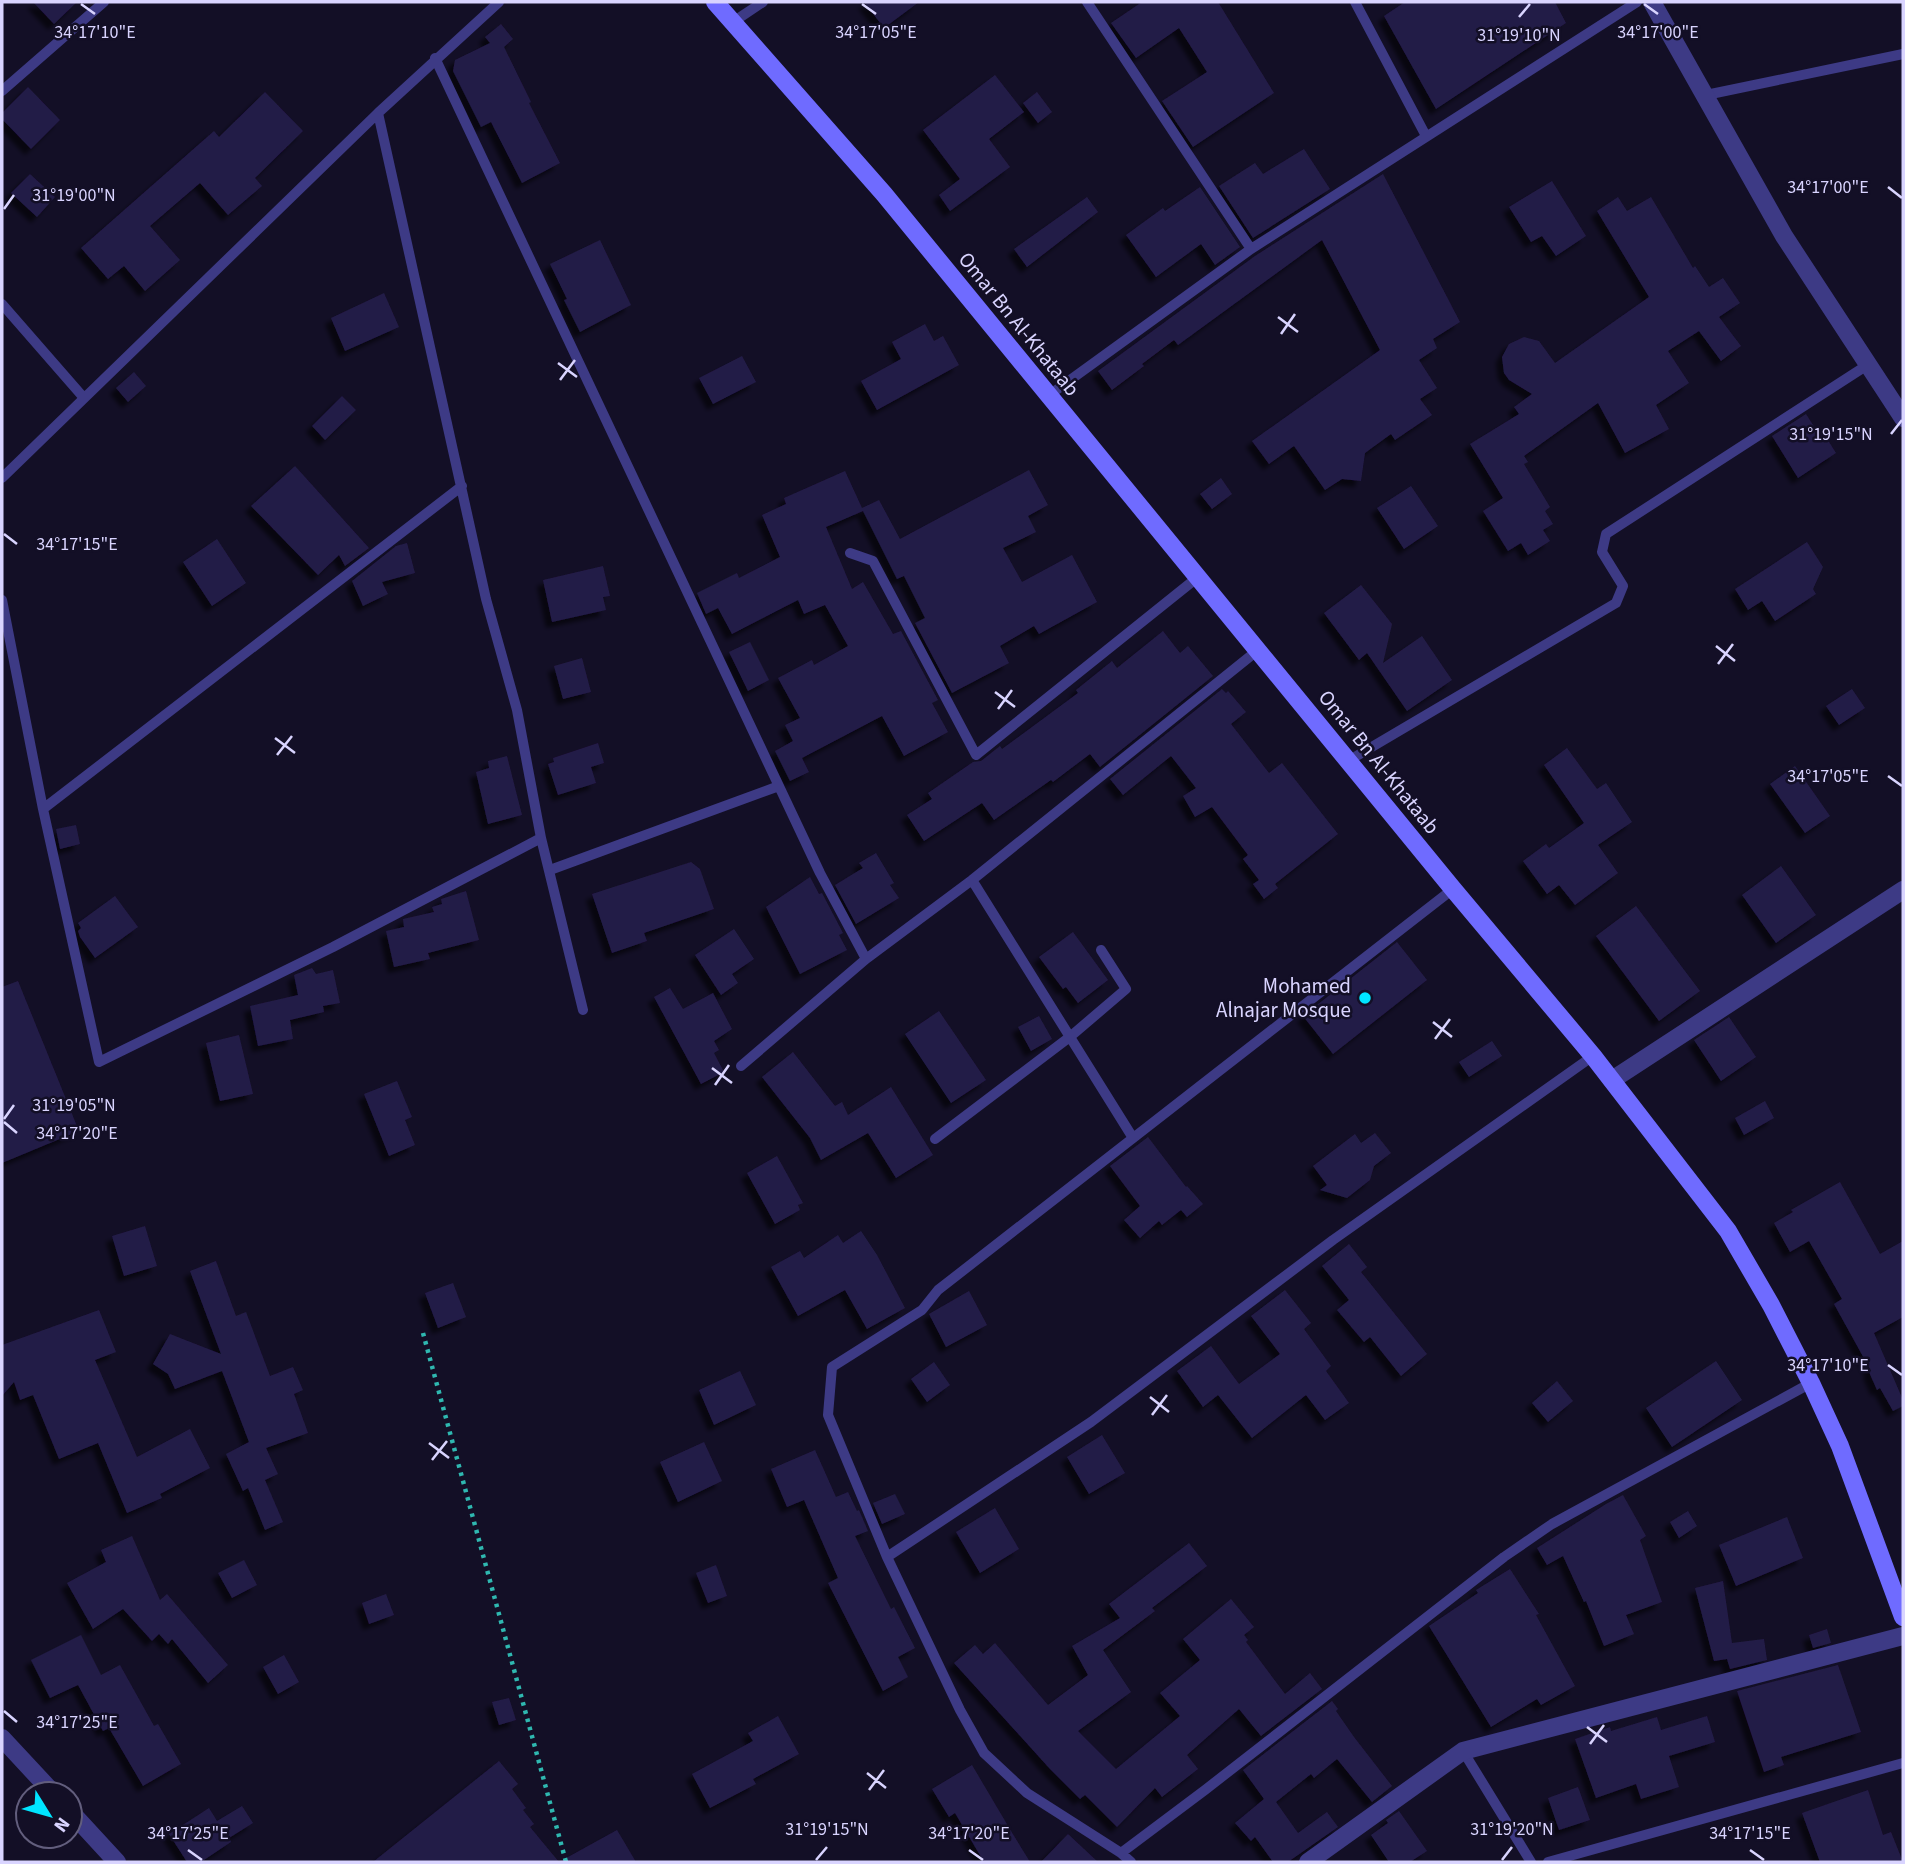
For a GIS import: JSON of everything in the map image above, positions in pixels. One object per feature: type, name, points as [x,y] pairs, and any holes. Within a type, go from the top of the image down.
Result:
[{"type":"main road","name":"Omar Bn Al-Khataab","points":[[715,2],[884,194],[1593,1056],[1728,1231],[1771,1305],[1840,1446],[1903,1617]]},
{"type":"street","points":[[1652,2],[1784,236],[1903,418]]},
{"type":"street","points":[[1612,1080],[1903,890]]},
{"type":"street","points":[[1308,1862],[1463,1751],[1903,1636]]},
{"type":"street","points":[[2,1738],[41,1780]]},
{"type":"street","points":[[84,1826],[117,1862]]},
{"type":"lane","points":[[2,91],[104,2]]},
{"type":"lane","points":[[2,478],[435,58],[499,2]]},
{"type":"lane","points":[[733,23],[763,2]]},
{"type":"lane","points":[[1087,2],[1251,249]]},
{"type":"lane","points":[[1355,2],[1426,136]]},
{"type":"lane","points":[[1048,396],[1251,249],[1637,2]]},
{"type":"lane","points":[[1706,95],[1903,54]]},
{"type":"lane","points":[[435,58],[820,873],[866,959]]},
{"type":"lane","points":[[378,113],[486,599],[517,710],[541,838],[583,1010]]},
{"type":"lane","points":[[2,304],[83,398]]},
{"type":"lane","points":[[1348,761],[1616,603],[1623,586],[1602,552],[1606,534],[1869,365]]},
{"type":"lane","points":[[43,809],[462,485]]},
{"type":"lane","points":[[850,553],[873,561],[976,755],[1198,577]]},
{"type":"lane","points":[[2,600],[43,809],[99,1062],[333,947],[541,838]]},
{"type":"lane","points":[[741,1066],[866,959],[972,880],[1258,650]]},
{"type":"lane","points":[[550,870],[779,786]]},
{"type":"lane","points":[[972,880],[1133,1138]]},
{"type":"lane","points":[[1131,1862],[1027,1793],[984,1753],[960,1710],[887,1557],[828,1415],[832,1367],[922,1310],[937,1290],[1453,889]]},
{"type":"lane","points":[[935,1139],[1071,1036],[1126,989],[1101,950]]},
{"type":"lane","points":[[887,1557],[1091,1422],[1333,1240],[1593,1056]]},
{"type":"lane","points":[[1121,1853],[1504,1557],[1552,1524],[1811,1383]]},
{"type":"lane","points":[[1463,1751],[1531,1862]]},
{"type":"lane","points":[[1548,1862],[1903,1763]]},
{"type":"path","points":[[423,1333],[566,1862]]},
{"type":"building","points":[[33,2],[77,2],[54,24]]},
{"type":"building","points":[[864,2],[919,2],[884,28]]},
{"type":"building","points":[[1142,2],[1218,2],[1274,93],[1193,147],[1162,101],[1207,72],[1179,28],[1136,58],[1111,23]]},
{"type":"building","points":[[1405,2],[1555,2],[1566,23],[1436,109],[1384,16]]},
{"type":"building","points":[[501,24],[513,39],[504,47],[560,163],[522,183],[491,122],[481,127],[453,71],[455,60],[490,43],[485,37]]},
{"type":"building","points":[[995,75],[1024,112],[989,139],[1010,167],[950,211],[939,195],[960,179],[923,130]]},
{"type":"building","points":[[28,87],[60,120],[31,149],[2,119],[2,113]]},
{"type":"building","points":[[265,92],[303,131],[255,178],[262,186],[228,215],[200,183],[150,226],[180,260],[145,291],[124,266],[108,279],[81,248],[214,131],[219,137]]},
{"type":"building","points":[[1037,92],[1052,112],[1038,123],[1023,103]]},
{"type":"building","points":[[1304,149],[1330,189],[1253,238],[1219,186],[1255,163],[1263,174]]},
{"type":"building","points":[[30,174],[55,197],[37,217],[11,193]]},
{"type":"building","points":[[1383,174],[1460,322],[1433,339],[1437,348],[1419,360],[1437,388],[1420,399],[1432,415],[1395,440],[1391,434],[1365,453],[1361,481],[1342,479],[1325,490],[1294,446],[1269,464],[1252,441],[1380,350],[1322,240],[1178,345],[1174,340],[1112,390],[1098,371],[1255,256]]},
{"type":"building","points":[[1552,181],[1586,236],[1556,256],[1542,236],[1531,242],[1509,207]]},
{"type":"building","points":[[1200,187],[1240,247],[1215,265],[1201,244],[1156,277],[1126,235],[1163,208],[1165,211]]},
{"type":"building","points":[[1087,197],[1098,212],[1027,267],[1014,249]]},
{"type":"building","points":[[1618,197],[1627,211],[1651,197],[1693,268],[1695,266],[1709,287],[1723,278],[1740,303],[1719,317],[1741,346],[1721,361],[1699,331],[1668,351],[1689,383],[1656,405],[1669,429],[1625,453],[1598,403],[1524,456],[1528,462],[1524,464],[1550,507],[1545,511],[1553,524],[1543,530],[1550,541],[1528,555],[1521,543],[1508,551],[1483,511],[1503,498],[1470,444],[1519,414],[1514,407],[1532,394],[1509,380],[1504,373],[1502,357],[1509,344],[1524,337],[1539,341],[1555,363],[1649,297],[1597,211]]},
{"type":"building","points":[[600,240],[631,305],[580,332],[550,264]]},
{"type":"building","points":[[384,293],[399,327],[345,351],[331,318]]},
{"type":"building","points":[[925,324],[934,341],[943,336],[959,365],[877,410],[861,381],[901,359],[892,342]]},
{"type":"building","points":[[742,356],[756,382],[713,404],[699,378]]},
{"type":"building","points":[[134,372],[146,386],[128,402],[116,388]]},
{"type":"building","points":[[342,396],[356,410],[325,440],[312,426]]},
{"type":"building","points":[[1806,414],[1820,436],[1824,434],[1836,453],[1798,478],[1772,436]]},
{"type":"building","points":[[295,466],[369,548],[345,566],[339,555],[318,575],[251,506]]},
{"type":"building","points":[[1029,470],[1048,505],[1028,516],[1036,532],[1003,548],[1022,582],[1072,555],[1097,602],[1039,634],[1034,626],[1000,646],[1009,663],[952,693],[915,623],[925,618],[904,576],[897,579],[863,511],[826,527],[852,589],[863,582],[893,634],[901,631],[938,700],[932,703],[948,732],[904,756],[882,716],[802,758],[809,772],[790,781],[775,751],[793,741],[785,725],[800,718],[778,678],[812,660],[814,665],[848,646],[825,605],[804,614],[798,600],[732,634],[718,608],[706,614],[697,593],[737,573],[739,578],[780,557],[762,515],[786,504],[784,498],[845,471],[862,508],[879,500],[900,539]]},
{"type":"building","points":[[1221,478],[1232,494],[1212,509],[1200,494]]},
{"type":"building","points":[[1411,486],[1438,526],[1404,549],[1377,508]]},
{"type":"building","points":[[217,539],[246,583],[212,606],[183,562]]},
{"type":"building","points":[[1807,542],[1823,567],[1813,589],[1816,594],[1775,621],[1762,601],[1748,610],[1735,589]]},
{"type":"building","points":[[407,543],[415,573],[382,582],[388,594],[363,606],[352,581],[396,546]]},
{"type":"building","points":[[603,566],[610,596],[603,597],[606,610],[552,622],[543,580]]},
{"type":"building","points":[[1361,585],[1392,624],[1383,663],[1422,636],[1452,680],[1407,711],[1367,653],[1359,660],[1324,613]]},
{"type":"building","points":[[1163,631],[1180,653],[1188,646],[1213,676],[1100,767],[1090,754],[1053,782],[1051,780],[994,820],[982,803],[924,841],[907,815],[932,799],[928,793],[973,762],[981,761],[1000,746],[1002,749],[1078,693],[1076,690],[1112,661],[1117,668]]},
{"type":"building","points":[[750,642],[769,680],[748,691],[729,652]]},
{"type":"building","points":[[582,658],[591,692],[563,699],[554,666]]},
{"type":"building","points":[[1222,689],[1226,693],[1228,691],[1246,712],[1231,724],[1269,773],[1282,763],[1338,834],[1275,884],[1278,888],[1264,899],[1253,884],[1259,880],[1243,859],[1248,855],[1212,807],[1195,817],[1183,796],[1196,788],[1171,756],[1123,795],[1110,779]]},
{"type":"building","points":[[1852,689],[1865,708],[1839,725],[1826,706]]},
{"type":"building","points":[[598,743],[604,763],[591,767],[596,783],[558,795],[548,764],[554,762],[553,758]]},
{"type":"building","points":[[1567,748],[1597,789],[1606,783],[1632,822],[1598,845],[1618,873],[1575,905],[1559,885],[1547,894],[1523,861],[1546,844],[1549,848],[1584,823],[1544,765]]},
{"type":"building","points":[[507,756],[522,815],[488,824],[476,772],[489,768],[488,761]]},
{"type":"building","points":[[1795,766],[1830,816],[1805,833],[1770,784]]},
{"type":"building","points":[[76,825],[80,844],[60,849],[56,829]]},
{"type":"building","points":[[876,853],[894,883],[890,885],[899,898],[856,924],[835,885],[863,868],[859,863]]},
{"type":"building","points":[[691,862],[700,869],[714,909],[644,933],[647,941],[612,953],[592,894]]},
{"type":"building","points":[[1781,866],[1816,915],[1776,943],[1742,895]]},
{"type":"building","points":[[810,877],[819,894],[822,893],[843,933],[839,935],[847,950],[800,974],[766,907]]},
{"type":"building","points":[[466,891],[479,940],[428,953],[430,959],[394,967],[386,931],[404,927],[403,919],[434,912],[432,907],[442,904],[441,899]]},
{"type":"building","points":[[115,896],[138,927],[95,958],[80,937],[78,931],[81,928],[78,923]]},
{"type":"building","points":[[1636,906],[1700,991],[1659,1021],[1596,936]]},
{"type":"building","points":[[734,929],[754,959],[732,974],[738,983],[721,995],[695,955]]},
{"type":"building","points":[[1073,932],[1108,980],[1078,1003],[1066,987],[1063,989],[1039,957]]},
{"type":"building","name":"Mohamed Alnajar Mosque","points":[[1397,942],[1427,980],[1333,1054],[1303,1016]]},
{"type":"building","points":[[312,968],[316,974],[333,970],[340,1003],[323,1006],[324,1012],[290,1020],[293,1039],[258,1046],[250,1006],[298,995],[294,975]]},
{"type":"building","points":[[18,981],[79,1131],[2,1163],[2,987]]},
{"type":"building","points":[[670,988],[683,1009],[713,993],[732,1029],[714,1041],[719,1050],[714,1053],[724,1072],[701,1084],[654,997]]},
{"type":"building","points":[[939,1011],[986,1080],[951,1103],[905,1034]]},
{"type":"building","points":[[1039,1016],[1052,1039],[1031,1051],[1018,1027]]},
{"type":"building","points":[[1729,1017],[1756,1057],[1721,1081],[1694,1040]]},
{"type":"building","points":[[239,1035],[253,1094],[220,1101],[206,1043]]},
{"type":"building","points":[[1492,1041],[1502,1056],[1469,1077],[1459,1062]]},
{"type":"building","points":[[793,1052],[835,1106],[842,1102],[848,1115],[891,1087],[933,1155],[896,1178],[868,1133],[821,1160],[810,1138],[762,1077]]},
{"type":"building","points":[[397,1081],[412,1117],[405,1120],[415,1145],[389,1156],[364,1094]]},
{"type":"building","points":[[1765,1101],[1774,1118],[1744,1135],[1735,1118]]},
{"type":"building","points":[[1375,1133],[1391,1153],[1374,1166],[1370,1180],[1347,1198],[1320,1190],[1327,1185],[1313,1166],[1355,1134],[1361,1143]]},
{"type":"building","points":[[1148,1137],[1186,1187],[1203,1204],[1187,1217],[1181,1210],[1162,1225],[1159,1221],[1140,1238],[1124,1220],[1140,1206],[1110,1166]]},
{"type":"building","points":[[777,1156],[803,1203],[798,1205],[800,1210],[775,1224],[747,1173]]},
{"type":"building","points":[[1840,1182],[1880,1254],[1903,1241],[1903,1317],[1874,1333],[1903,1400],[1903,1406],[1893,1411],[1880,1388],[1877,1390],[1869,1372],[1871,1371],[1834,1304],[1842,1299],[1809,1241],[1790,1252],[1774,1223]]},
{"type":"building","points":[[145,1226],[157,1266],[124,1276],[112,1236]]},
{"type":"building","points":[[861,1231],[905,1308],[867,1329],[845,1290],[798,1316],[771,1267],[800,1251],[804,1258],[838,1235],[843,1243]]},
{"type":"building","points":[[1349,1244],[1367,1267],[1361,1272],[1427,1354],[1401,1376],[1370,1337],[1364,1342],[1337,1310],[1349,1300],[1322,1266]]},
{"type":"building","points":[[216,1261],[236,1316],[246,1312],[270,1376],[293,1367],[303,1390],[294,1394],[308,1433],[266,1448],[278,1474],[265,1480],[283,1522],[265,1530],[248,1488],[243,1491],[226,1454],[249,1442],[222,1371],[175,1389],[168,1374],[153,1364],[170,1334],[221,1354],[190,1271]]},
{"type":"building","points":[[453,1283],[466,1317],[438,1328],[425,1293]]},
{"type":"building","points":[[1285,1290],[1311,1323],[1304,1329],[1331,1366],[1326,1371],[1349,1403],[1325,1420],[1306,1395],[1252,1438],[1218,1395],[1203,1407],[1177,1371],[1211,1346],[1239,1384],[1280,1354],[1251,1316]]},
{"type":"building","points":[[969,1291],[987,1325],[946,1347],[929,1314]]},
{"type":"building","points":[[99,1310],[116,1352],[95,1360],[137,1457],[190,1429],[210,1468],[160,1494],[162,1498],[127,1513],[98,1443],[59,1459],[33,1395],[20,1400],[14,1382],[2,1396],[2,1345]]},
{"type":"building","points":[[1716,1361],[1742,1400],[1672,1447],[1646,1408]]},
{"type":"building","points":[[934,1362],[950,1385],[927,1402],[911,1379]]},
{"type":"building","points":[[740,1371],[756,1405],[714,1425],[699,1390]]},
{"type":"building","points":[[1557,1381],[1573,1401],[1548,1422],[1532,1403]]},
{"type":"building","points":[[1102,1435],[1125,1473],[1089,1494],[1067,1457]]},
{"type":"building","points":[[704,1442],[722,1481],[678,1502],[660,1462]]},
{"type":"building","points":[[815,1450],[836,1497],[848,1492],[857,1511],[859,1510],[868,1531],[855,1536],[891,1609],[894,1607],[915,1648],[898,1657],[908,1677],[883,1691],[828,1583],[838,1578],[804,1500],[787,1507],[771,1469]]},
{"type":"building","points":[[895,1494],[905,1514],[882,1524],[873,1503]]},
{"type":"building","points":[[1623,1495],[1646,1536],[1640,1540],[1662,1602],[1626,1615],[1634,1634],[1604,1646],[1586,1601],[1584,1602],[1563,1556],[1547,1565],[1537,1548]]},
{"type":"building","points":[[995,1508],[1019,1549],[980,1573],[956,1532]]},
{"type":"building","points":[[1688,1511],[1697,1526],[1679,1538],[1670,1522]]},
{"type":"building","points":[[1787,1517],[1803,1558],[1736,1586],[1719,1545]]},
{"type":"building","points":[[132,1536],[160,1600],[167,1594],[228,1665],[208,1683],[172,1639],[168,1644],[159,1634],[152,1641],[123,1609],[93,1629],[67,1583],[106,1562],[101,1550]]},
{"type":"building","points":[[1189,1543],[1207,1566],[1152,1608],[1155,1611],[1103,1650],[1131,1692],[1078,1731],[1116,1769],[1180,1716],[1160,1693],[1200,1660],[1183,1639],[1231,1599],[1254,1627],[1244,1635],[1248,1640],[1246,1642],[1285,1694],[1310,1673],[1322,1689],[1261,1736],[1239,1709],[1187,1755],[1198,1769],[1162,1797],[1155,1788],[1117,1827],[1085,1795],[1080,1799],[1050,1769],[954,1663],[975,1645],[983,1654],[995,1643],[1048,1705],[1088,1675],[1072,1646],[1120,1618],[1109,1604]]},
{"type":"building","points":[[244,1560],[257,1585],[232,1598],[218,1573]]},
{"type":"building","points":[[716,1565],[727,1596],[708,1603],[696,1573]]},
{"type":"building","points":[[1510,1569],[1539,1614],[1536,1615],[1575,1686],[1541,1705],[1537,1699],[1491,1727],[1429,1626],[1478,1593],[1476,1590]]},
{"type":"building","points":[[1723,1581],[1732,1643],[1764,1639],[1767,1660],[1730,1669],[1727,1659],[1714,1661],[1695,1588]]},
{"type":"building","points":[[386,1594],[394,1615],[369,1624],[362,1603]]},
{"type":"building","points":[[1827,1629],[1831,1643],[1813,1648],[1809,1635]]},
{"type":"building","points":[[81,1635],[101,1675],[120,1665],[154,1726],[158,1724],[181,1764],[143,1786],[109,1728],[103,1731],[78,1685],[50,1698],[31,1660]]},
{"type":"building","points":[[284,1655],[299,1682],[278,1694],[263,1667]]},
{"type":"building","points":[[1838,1665],[1861,1732],[1781,1757],[1784,1765],[1764,1772],[1737,1691]]},
{"type":"building","points":[[509,1698],[516,1720],[499,1725],[492,1702]]},
{"type":"building","points":[[1332,1701],[1354,1737],[1392,1786],[1372,1802],[1337,1759],[1314,1778],[1311,1774],[1276,1802],[1298,1833],[1327,1812],[1338,1827],[1288,1862],[1273,1862],[1255,1837],[1251,1841],[1235,1823],[1264,1799],[1243,1770]]},
{"type":"building","points":[[778,1716],[799,1754],[753,1779],[756,1784],[710,1808],[692,1774],[753,1741],[748,1733]]},
{"type":"building","points":[[1707,1716],[1715,1742],[1669,1756],[1679,1787],[1641,1799],[1636,1784],[1596,1798],[1575,1739],[1610,1727],[1611,1731],[1657,1717],[1661,1730]]},
{"type":"building","points":[[499,1761],[518,1784],[512,1789],[534,1824],[530,1827],[559,1862],[373,1862]]},
{"type":"building","points":[[972,1765],[1030,1862],[984,1862],[955,1813],[949,1817],[932,1789]]},
{"type":"building","points":[[1578,1787],[1590,1820],[1559,1830],[1548,1798]]},
{"type":"building","points":[[1868,1790],[1883,1835],[1891,1832],[1903,1862],[1820,1862],[1802,1813]]},
{"type":"building","points":[[242,1806],[253,1823],[229,1838],[231,1842],[201,1862],[187,1862],[169,1834],[209,1808],[217,1821]]},
{"type":"building","points":[[1399,1811],[1427,1851],[1410,1862],[1389,1862],[1371,1835]]},
{"type":"building","points":[[617,1830],[636,1862],[559,1862]]},
{"type":"building","points":[[1068,1834],[1098,1862],[1041,1862]]},
{"type":"place","name":"Mohamed Alnajar Mosque","points":[[1365,998]]}]
